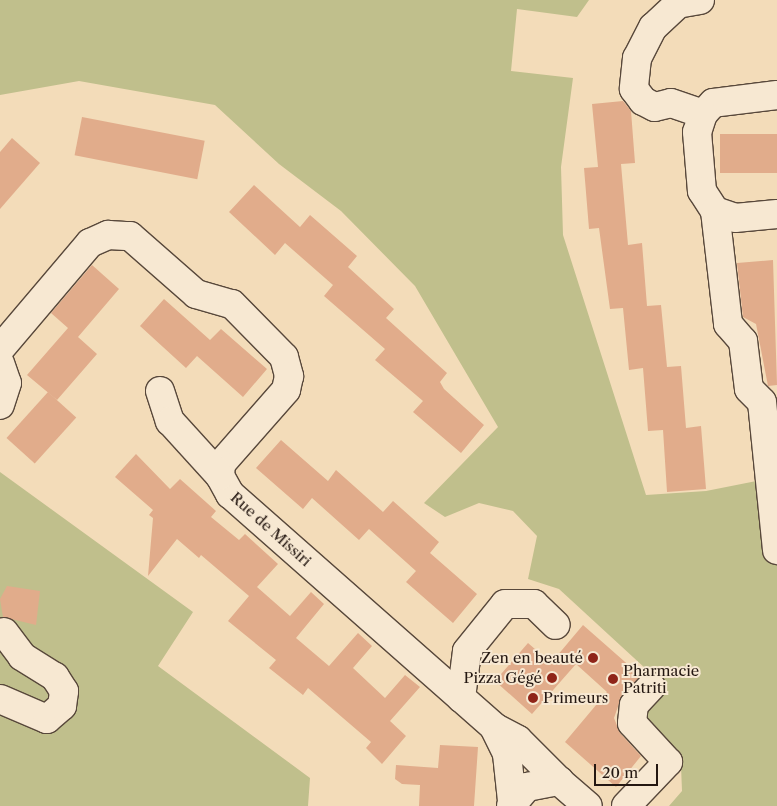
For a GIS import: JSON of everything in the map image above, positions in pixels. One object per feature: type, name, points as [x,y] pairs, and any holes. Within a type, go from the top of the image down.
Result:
[{"type":"street","points":[[700,0],[678,4],[653,27],[637,58],[634,89],[643,101],[655,107],[671,103],[703,114]]},
{"type":"street","points":[[777,95],[730,98],[713,103],[703,114],[697,132],[702,191],[715,211],[728,324],[743,341],[749,389],[762,402],[777,550]]},
{"type":"street","points":[[715,211],[735,218],[777,214]]},
{"type":"street","name":"Rue de Missiri","points":[[0,349],[90,243],[108,235],[130,236],[196,294],[232,304],[284,357],[286,390],[221,464],[220,476],[230,494],[494,727],[518,740],[573,796]]},
{"type":"street","points":[[0,363],[7,382],[0,405]]},
{"type":"street","points":[[160,391],[170,421],[220,476]]},
{"type":"street","points":[[461,698],[467,651],[504,604],[534,604],[556,624]]},
{"type":"street","points":[[0,699],[47,720],[62,706],[64,691],[55,677],[22,656],[4,632]]},
{"type":"street","points":[[626,806],[668,762],[632,722],[634,705],[651,687]]},
{"type":"street","name":"Rue de Missiri","points":[[494,727],[507,754],[511,803]]},
{"type":"street","points":[[511,803],[527,787],[573,796]]},
{"type":"shaded area","points":[[0,0],[589,0],[577,17],[517,9],[511,71],[573,78],[561,167],[563,235],[646,495],[706,491],[777,477],[777,806],[669,806],[682,791],[681,766],[638,707],[657,688],[646,669],[559,589],[528,579],[537,536],[513,511],[479,503],[445,517],[424,503],[498,427],[415,286],[341,211],[279,164],[215,105],[79,81],[0,95]]},
{"type":"shaded area","points":[[0,472],[193,612],[158,666],[310,778],[308,806],[0,806]]},
{"type":"building","points":[[623,101],[631,111],[635,163],[621,164],[628,245],[642,243],[647,306],[661,305],[667,367],[681,366],[686,428],[701,426],[706,489],[667,492],[663,430],[648,431],[643,368],[629,370],[623,308],[610,309],[599,228],[589,229],[584,168],[598,167],[592,104]]},
{"type":"building","points":[[82,117],[205,141],[197,179],[75,155]]},
{"type":"building","points":[[720,134],[777,134],[777,173],[720,173]]},
{"type":"building","points":[[12,138],[40,163],[0,209],[0,152]]},
{"type":"building","points":[[254,185],[300,227],[310,215],[357,256],[348,267],[394,309],[386,318],[447,373],[440,382],[444,389],[484,425],[461,453],[413,412],[423,401],[375,360],[385,349],[324,296],[333,285],[285,243],[275,255],[229,212]]},
{"type":"building","points":[[773,260],[777,385],[768,386],[756,324],[743,317],[737,263]]},
{"type":"building","points":[[92,265],[119,289],[78,337],[97,354],[57,400],[27,375],[68,328],[51,313]]},
{"type":"building","points":[[164,299],[210,340],[221,329],[267,369],[243,397],[197,356],[186,368],[140,326]]},
{"type":"building","points":[[48,392],[76,417],[35,464],[7,438]]},
{"type":"building","points":[[281,440],[328,481],[336,470],[383,512],[393,501],[439,542],[430,553],[477,594],[453,623],[406,582],[416,571],[369,529],[359,540],[312,498],[303,509],[256,468]]},
{"type":"building","points":[[136,454],[170,489],[180,479],[216,511],[211,517],[239,540],[245,534],[278,564],[257,587],[290,616],[311,592],[324,604],[296,638],[329,666],[358,633],[372,646],[353,668],[385,698],[405,675],[420,687],[390,721],[406,736],[382,764],[366,748],[371,742],[308,688],[303,695],[269,668],[276,660],[228,621],[249,596],[201,555],[199,558],[177,539],[148,576],[153,518],[149,515],[153,510],[115,477]]},
{"type":"building","points":[[7,586],[40,591],[36,625],[3,617],[0,599]]},
{"type":"building","points":[[583,625],[641,676],[622,695],[614,718],[620,733],[641,756],[616,787],[565,742],[607,692],[576,664],[532,714],[495,681],[528,643],[551,663]]},
{"type":"building","points":[[440,745],[478,747],[474,806],[419,806],[420,785],[402,784],[395,779],[396,765],[438,768]]},
{"type":"place","name":"Zen en beauté","points":[[593,658]]},
{"type":"place","name":"Pizza Gégé","points":[[552,678]]},
{"type":"place","name":"Pharmacie Patriti","points":[[613,679]]},
{"type":"place","name":"Primeurs","points":[[533,698]]}]
